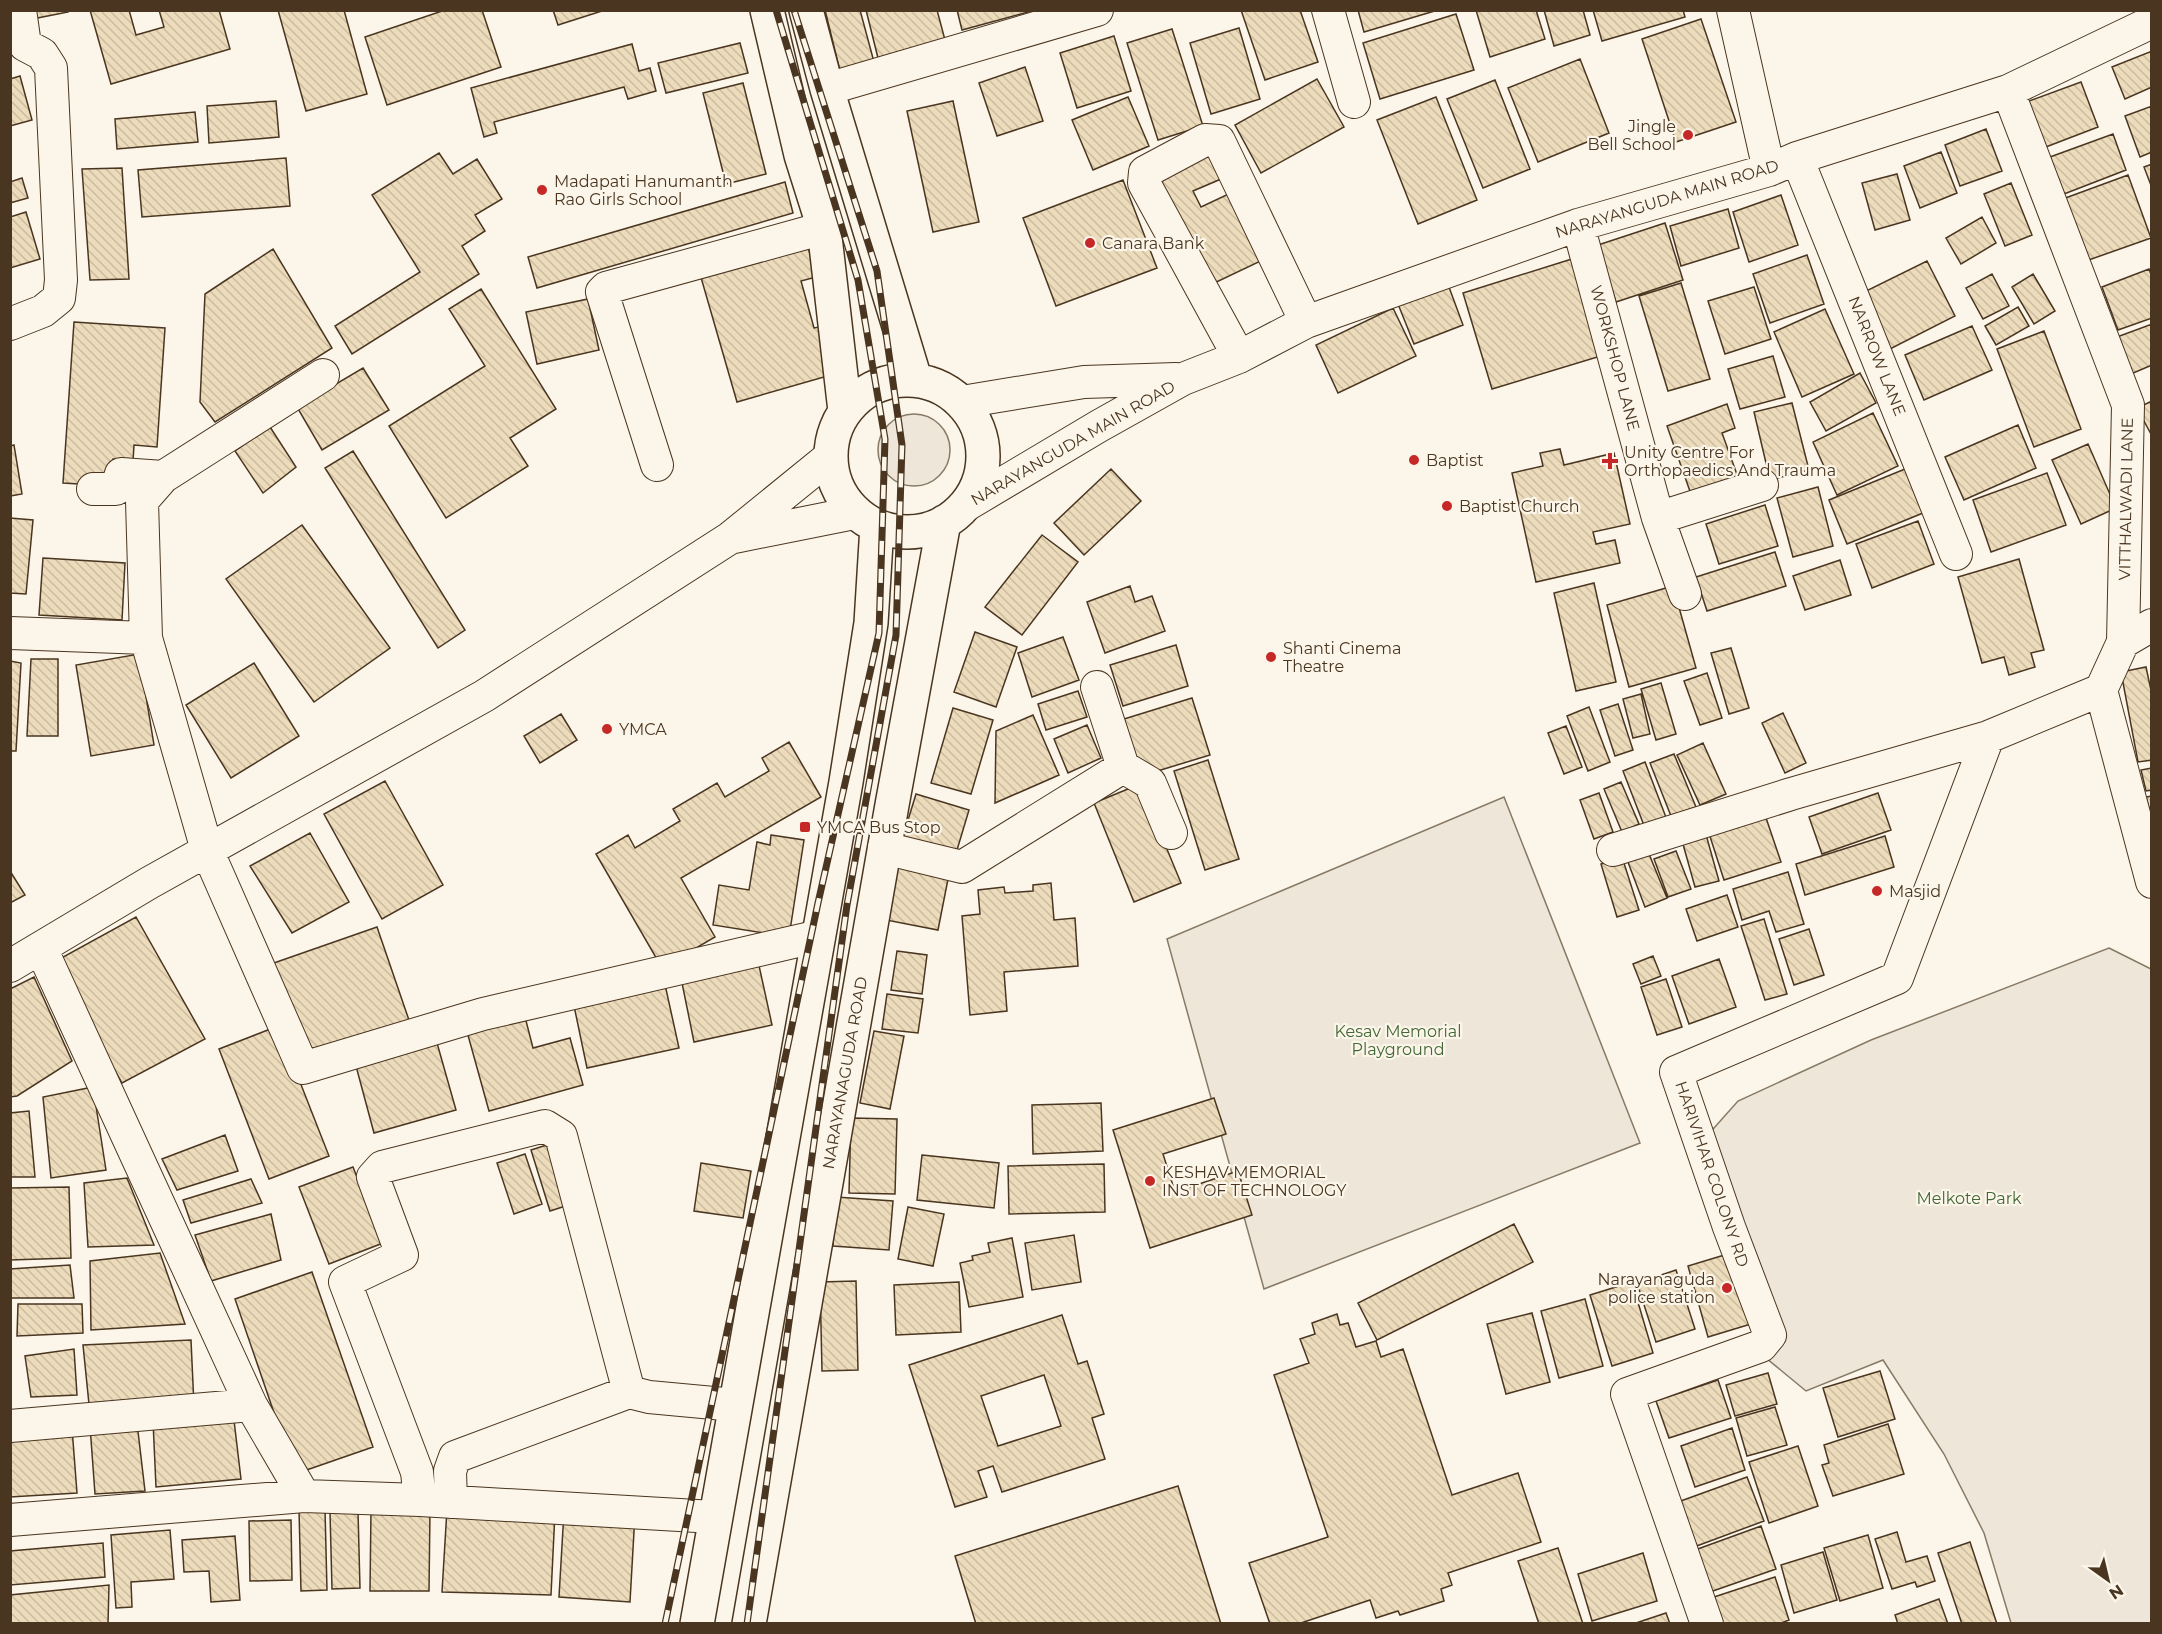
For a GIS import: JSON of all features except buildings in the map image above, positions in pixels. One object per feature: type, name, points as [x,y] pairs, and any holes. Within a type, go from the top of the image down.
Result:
[{"type":"main road","points":[[766,10],[801,155],[824,228],[845,411]]},
{"type":"main road","points":[[806,10],[826,89],[915,379]]},
{"type":"main road","points":[[915,379],[940,387],[962,402],[976,420],[983,443],[983,466],[976,488],[953,515],[922,530],[899,531],[866,519],[837,486],[831,456],[835,432],[845,411],[864,392],[889,381],[915,379]]},
{"type":"main road","name":"NARAYANAGUDA ROAD","points":[[749,1623],[884,848],[953,515]]},
{"type":"main road","points":[[697,1623],[819,936],[871,623],[866,519]]},
{"type":"main road","points":[[804,1019],[853,1027]]},
{"type":"street","points":[[10,324],[43,311],[59,298],[61,280],[51,68],[42,54],[18,46],[20,10]]},
{"type":"street","points":[[826,89],[1097,10]]},
{"type":"street","points":[[1328,10],[1354,102]]},
{"type":"street","points":[[1733,10],[1769,170]]},
{"type":"street","name":"NARAYANGUDA MAIN ROAD","points":[[953,515],[1080,437],[1183,379],[1239,357],[1306,322],[1578,225],[1769,170],[1797,158],[2008,91],[2151,22]]},
{"type":"street","name":"VITTHALWADI LANE","points":[[2008,91],[2140,397],[2123,642],[2101,690]]},
{"type":"street","points":[[1239,357],[1144,183],[1145,172],[1205,141],[1219,141],[1306,322]]},
{"type":"street","name":"NARROW LANE","points":[[1797,158],[1956,554]]},
{"type":"street","name":"WORKSHOP LANE","points":[[1578,225],[1658,518],[1685,594]]},
{"type":"street","points":[[657,465],[602,292],[606,288],[824,228]]},
{"type":"street","points":[[323,375],[163,477],[142,501],[146,638],[207,850],[303,1068],[483,1014],[819,936]]},
{"type":"street","name":"NARAYANGUDA MAIN ROAD","points":[[962,402],[1084,382],[1183,379]]},
{"type":"street","points":[[10,966],[207,850],[484,696],[730,538],[831,456]]},
{"type":"street","points":[[93,489],[116,489],[121,474],[163,477]]},
{"type":"street","points":[[1658,518],[1762,485]]},
{"type":"street","points":[[730,538],[866,519]]},
{"type":"street","points":[[2123,642],[2151,626]]},
{"type":"street","points":[[10,633],[146,638]]},
{"type":"street","points":[[1097,687],[1123,767],[1150,783],[1171,833]]},
{"type":"street","points":[[1613,850],[1791,794],[1988,737],[2101,690],[2151,882]]},
{"type":"street","name":"HARIVIHAR COLONY RD","points":[[1707,1623],[1627,1394],[1761,1346],[1770,1335],[1729,1227],[1676,1071],[1897,978],[1988,737]]},
{"type":"street","points":[[884,848],[962,867],[1123,767]]},
{"type":"street","points":[[40,948],[251,1405],[304,1496]]},
{"type":"street","points":[[420,1500],[417,1472],[345,1282],[402,1255],[373,1177],[382,1167],[545,1126],[561,1136],[629,1392]]},
{"type":"street","points":[[451,1502],[450,1471],[455,1457],[629,1392],[649,1397],[735,1405]]},
{"type":"street","points":[[10,1426],[251,1405]]},
{"type":"street","points":[[10,1520],[304,1496],[420,1500],[714,1518]]},
{"type":"street","points":[[682,1623],[697,1623]]},
{"type":"green space","points":[[914,414],[934,420],[944,430],[950,450],[944,470],[934,480],[914,486],[894,480],[884,470],[878,450],[884,430],[894,420]]},
{"type":"green space","name":"Kesav Memorial Playground","points":[[1504,797],[1640,1143],[1264,1289],[1167,939]]},
{"type":"green space","name":"Melkote Park","points":[[2109,948],[2151,969],[2151,1623],[2011,1623],[1984,1533],[1944,1454],[1883,1360],[1806,1391],[1766,1358],[1706,1137],[1738,1101],[1871,1040]]},
{"type":"railway","points":[[665,1624],[818,903],[879,633],[885,439],[858,280],[776,10]]},
{"type":"railway","points":[[747,1624],[847,905],[896,635],[902,445],[877,271],[794,10]]},
{"type":"place","name":"Jingle Bell School","points":[[1688,135]]},
{"type":"place","name":"Madapati Hanumanth Rao Girls School","points":[[542,190]]},
{"type":"place","name":"Canara Bank","points":[[1090,243]]},
{"type":"place","name":"Baptist","points":[[1414,460]]},
{"type":"place","name":"Unity Centre For Orthopaedics And Trauma","points":[[1610,461]]},
{"type":"place","name":"Baptist Church","points":[[1447,506]]},
{"type":"place","name":"Shanti Cinema Theatre","points":[[1271,657]]},
{"type":"place","name":"YMCA","points":[[607,729]]},
{"type":"place","name":"YMCA Bus Stop","points":[[805,827]]},
{"type":"place","name":"Masjid","points":[[1877,891]]},
{"type":"place","name":"KESHAV MEMORIAL INST OF TECHNOLOGY","points":[[1150,1181]]},
{"type":"place","name":"Narayanaguda police station","points":[[1727,1288]]}]
